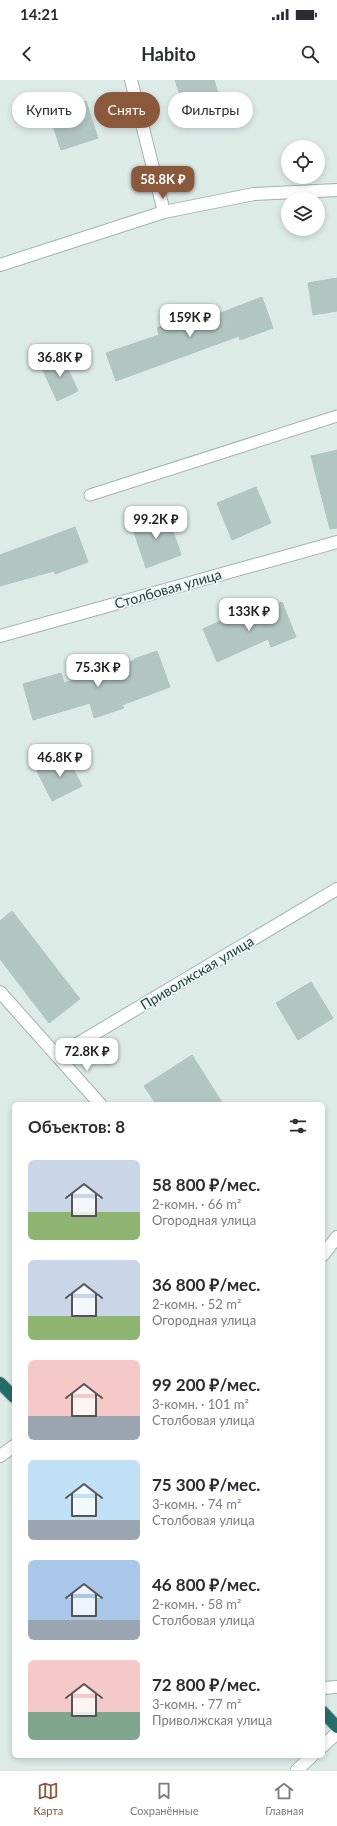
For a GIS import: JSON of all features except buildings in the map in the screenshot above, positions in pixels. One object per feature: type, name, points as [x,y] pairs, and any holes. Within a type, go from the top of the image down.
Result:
[{"type":"highway","points":[[0,1383],[12,1395]]},
{"type":"highway","points":[[325,1714],[337,1727]]},
{"type":"street","points":[[131,80],[164,212]]},
{"type":"street","points":[[1,264],[164,212],[254,194],[337,190]]},
{"type":"street","name":"Столбовая улица","points":[[0,636],[337,542]]},
{"type":"street","name":"Приволжская улица","points":[[57,1056],[337,889]]},
{"type":"street","points":[[0,992],[98,1102]]},
{"type":"street","points":[[325,1253],[337,1238]]},
{"type":"street","points":[[0,1456],[12,1447]]},
{"type":"street","points":[[325,1688],[337,1687]]},
{"type":"street","points":[[325,1744],[337,1733]]},
{"type":"street","points":[[297,1770],[310,1758]]},
{"type":"lane","points":[[90,495],[337,416]]}]
